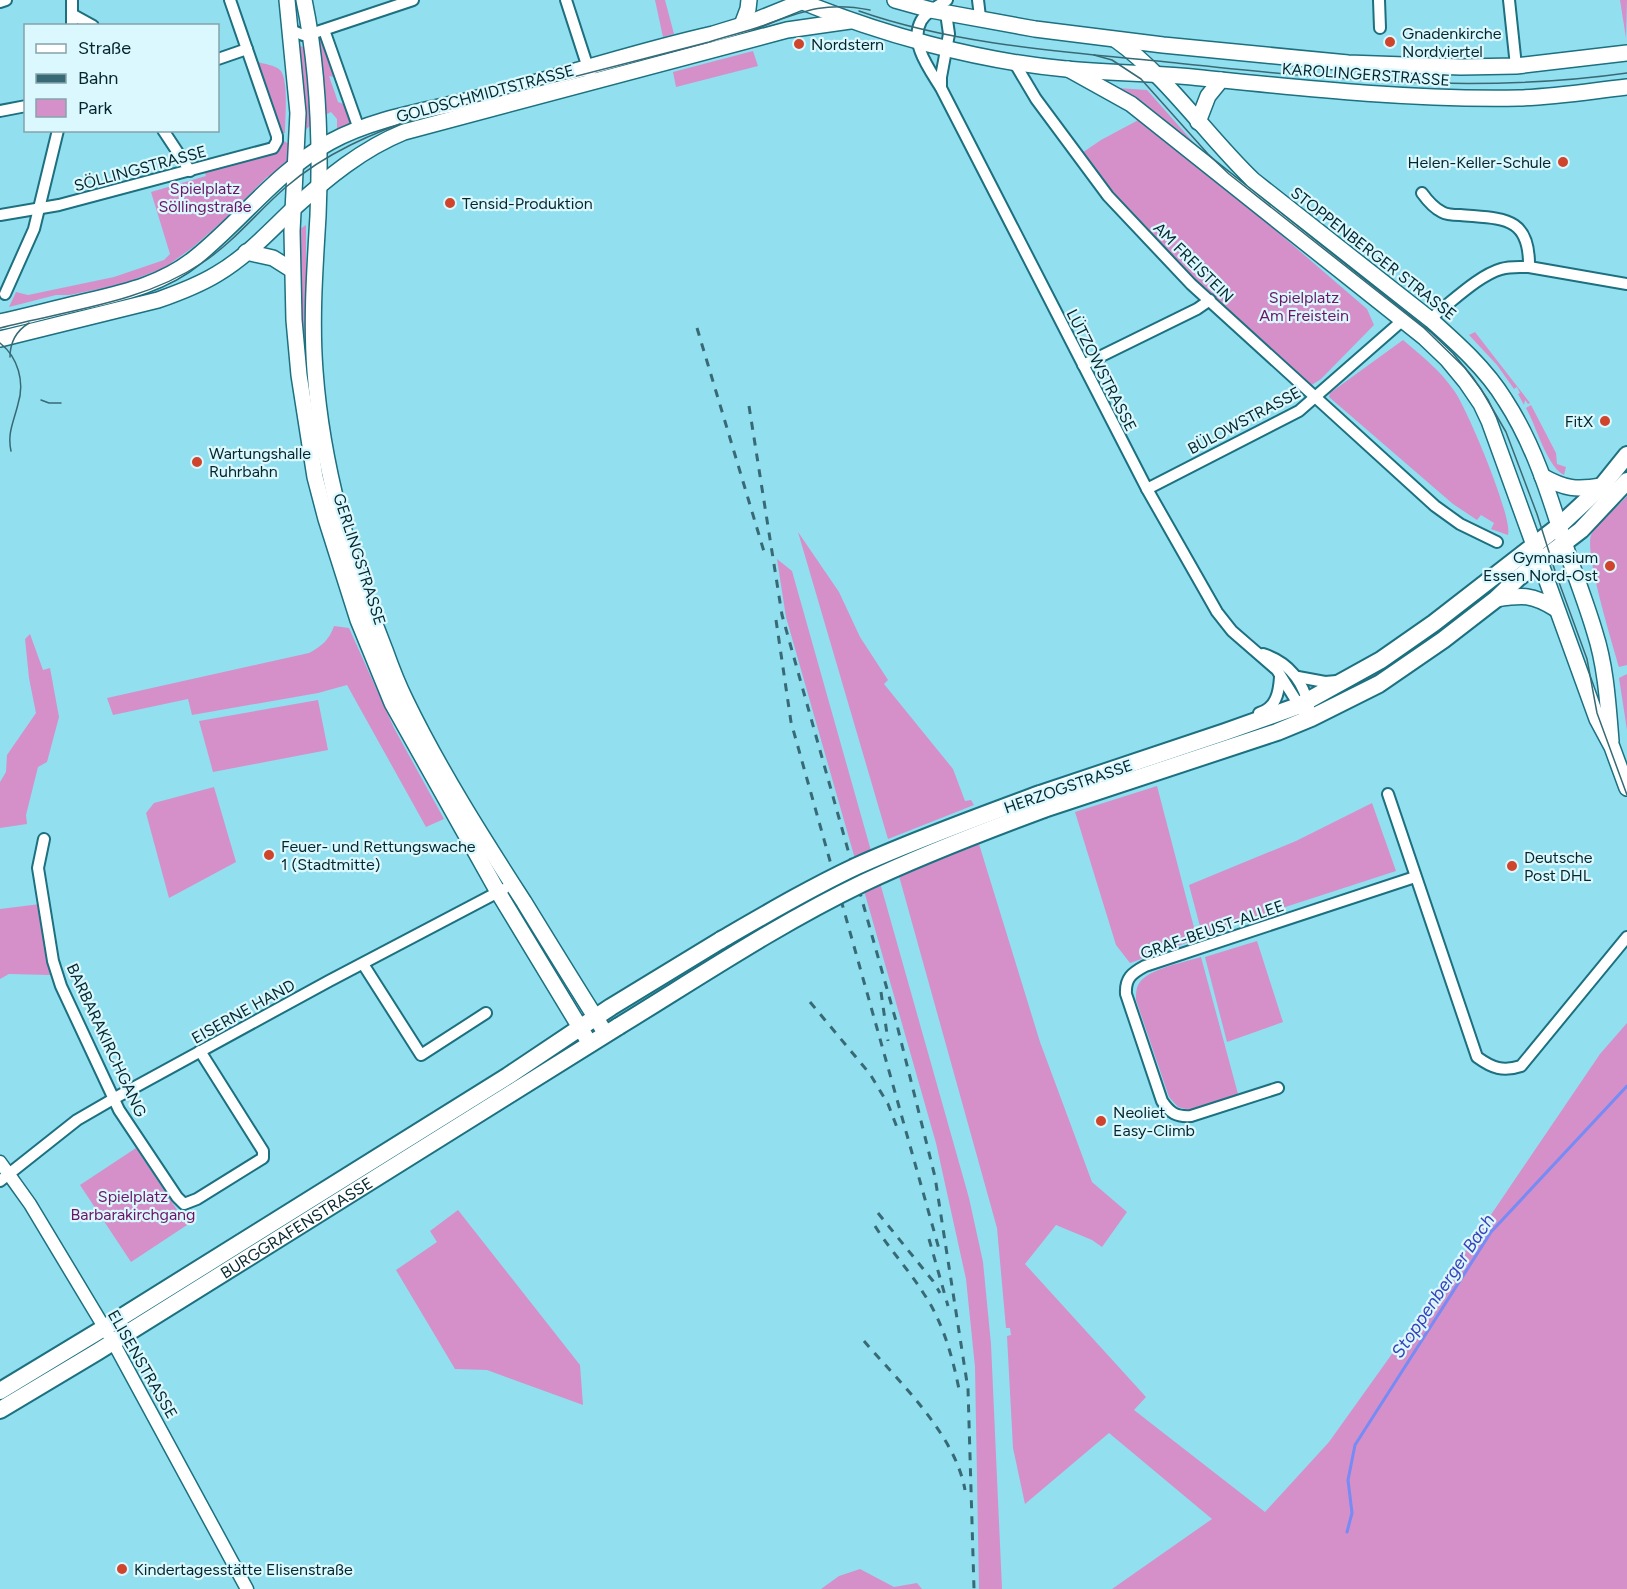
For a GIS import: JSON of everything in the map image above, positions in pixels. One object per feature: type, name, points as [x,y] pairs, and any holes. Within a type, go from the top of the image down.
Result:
[{"type":"main road","name":"GERLINGSTRASSE","points":[[287,0],[297,98],[292,270],[299,375],[315,477],[341,568],[358,620],[392,703],[498,892],[590,1044]]},
{"type":"main road","name":"GERLINGSTRASSE","points":[[304,0],[317,32],[316,81],[319,149],[313,300],[315,371],[322,428],[340,515],[369,610],[404,698],[450,782],[596,1018],[612,1030]]},
{"type":"main road","points":[[742,25],[749,0]]},
{"type":"main road","name":"GOLDSCHMIDTSTRASSE","points":[[0,339],[158,300],[183,291],[217,274],[277,227],[318,187],[363,153],[404,132],[591,75],[742,25],[802,0]]},
{"type":"main road","name":"STOPPENBERGER STRASSE","points":[[802,0],[850,21],[947,48],[1014,62],[1068,69],[1103,70]]},
{"type":"main road","points":[[895,0],[941,7],[1035,29],[1116,39]]},
{"type":"main road","name":"GOLDSCHMIDTSTRASSE","points":[[0,322],[131,291],[156,282],[196,258],[272,185],[296,166],[319,149],[359,129],[405,114],[484,96],[591,75],[787,30],[850,21]]},
{"type":"main road","name":"KAROLINGERSTRASSE","points":[[1116,39],[1348,63],[1461,67],[1516,66],[1627,53]]},
{"type":"main road","name":"STOPPENBERGER STRASSE","points":[[1116,39],[1136,54],[1253,180],[1431,320],[1455,340],[1490,377],[1520,425],[1542,477],[1547,536],[1552,553],[1556,609],[1597,719],[1612,747],[1627,788]]},
{"type":"main road","name":"STOPPENBERGER STRASSE","points":[[1068,69],[1126,101],[1403,320],[1447,359],[1481,404],[1547,536],[1552,553],[1599,648],[1609,710],[1612,747]]},
{"type":"main road","name":"KAROLINGERSTRASSE","points":[[1103,70],[1339,92],[1461,98],[1521,98],[1627,87]]},
{"type":"main road","points":[[1198,122],[1208,96],[1221,80]]},
{"type":"main road","points":[[246,252],[273,258],[292,270]]},
{"type":"main road","name":"HERZOGSTRASSE","points":[[590,1044],[775,930],[862,884],[1042,802],[1303,703],[1380,660],[1427,628],[1547,536],[1602,486],[1627,454]]},
{"type":"main road","points":[[1542,477],[1567,488],[1602,486]]},
{"type":"main road","name":"HERZOGSTRASSE","points":[[581,1028],[611,1007],[730,935],[846,872],[954,826],[1277,732],[1311,718],[1379,684],[1443,640],[1496,599],[1518,578],[1552,553],[1605,507],[1627,481]]},
{"type":"main road","points":[[1496,599],[1520,595],[1532,596],[1556,609]]},
{"type":"main road","name":"BURGGRAFENSTRASSE","points":[[0,1410],[108,1335],[581,1028]]},
{"type":"main road","name":"BURGGRAFENSTRASSE","points":[[0,1391],[108,1335],[590,1044]]},
{"type":"street","points":[[0,2],[6,0]]},
{"type":"street","points":[[72,0],[73,20]]},
{"type":"street","points":[[219,59],[247,49],[230,0]]},
{"type":"street","points":[[291,30],[303,35],[317,32],[413,0]]},
{"type":"street","points":[[566,0],[591,75]]},
{"type":"street","points":[[978,0],[980,17]]},
{"type":"street","points":[[1379,0],[1380,28]]},
{"type":"street","points":[[1509,0],[1516,66]]},
{"type":"street","points":[[918,41],[921,20],[941,7],[949,34],[940,77],[940,88]]},
{"type":"street","name":"GERLINGSTRASSE","points":[[317,32],[359,129]]},
{"type":"street","name":"LÜTZOWSTRASSE","points":[[918,41],[922,54],[1147,489],[1218,612],[1232,631],[1277,670],[1280,677],[1303,703],[1311,718]]},
{"type":"street","name":"SÖLLINGSTRASSE","points":[[0,215],[58,205],[273,148],[278,141],[277,136],[247,49]]},
{"type":"street","name":"AM FREISTEIN","points":[[1014,62],[1036,99],[1108,196],[1191,284],[1435,506],[1460,524],[1497,542]]},
{"type":"street","points":[[0,111],[24,106]]},
{"type":"street","points":[[5,294],[34,229],[58,132]]},
{"type":"street","points":[[165,132],[190,171]]},
{"type":"street","points":[[1422,193],[1428,201],[1444,213],[1497,219],[1515,225],[1527,240],[1529,267]]},
{"type":"street","points":[[1431,320],[1437,312],[1492,272],[1515,266],[1627,284]]},
{"type":"street","points":[[1083,365],[1197,309],[1210,300]]},
{"type":"street","name":"BÜLOWSTRASSE","points":[[1147,489],[1299,411],[1403,320]]},
{"type":"street","name":"LÜTZOWSTRASSE","points":[[1257,652],[1275,658],[1298,677],[1303,703]]},
{"type":"street","points":[[1225,732],[1235,722],[1265,711],[1269,707],[1278,693],[1280,677]]},
{"type":"street","points":[[1298,677],[1325,682],[1343,680]]},
{"type":"street","points":[[1388,794],[1477,1057],[1488,1065],[1500,1070],[1511,1070],[1521,1066],[1627,937]]},
{"type":"street","name":"BARBARAKIRCHGANG","points":[[44,839],[38,868],[55,967],[65,996],[119,1110],[184,1204],[197,1199],[263,1158],[262,1151],[200,1051]]},
{"type":"street","name":"GRAF-BEUST-ALLEE","points":[[1278,1088],[1191,1116],[1180,1116],[1168,1111],[1162,1101],[1126,993],[1128,978],[1132,972],[1145,966],[1415,877]]},
{"type":"street","name":"EISERNE HAND","points":[[5,1178],[77,1120],[115,1098],[513,885]]},
{"type":"street","points":[[363,964],[421,1055],[486,1013]]},
{"type":"street","name":"ELISENSTRASSE","points":[[0,1162],[5,1178],[30,1204],[108,1335],[247,1589]]},
{"type":"green space","points":[[655,0],[665,0],[674,34],[663,37]]},
{"type":"green space","points":[[1620,0],[1627,0],[1626,38]]},
{"type":"green space","points":[[322,35],[337,78],[329,76],[338,102],[346,105],[352,123],[337,130],[337,119],[331,112],[323,116],[317,39]]},
{"type":"green space","points":[[297,46],[307,47],[312,105],[310,126],[304,131]]},
{"type":"green space","points":[[753,51],[758,66],[676,87],[673,72]]},
{"type":"green space","points":[[258,62],[275,67],[283,75],[286,90],[285,133],[281,133]]},
{"type":"green space","points":[[1118,88],[1147,90],[1209,160]]},
{"type":"green space","name":"Spielplatz Am Freistein","points":[[1144,117],[1367,309],[1374,325],[1321,379],[1307,388],[1277,362],[1109,195],[1079,155],[1101,140]]},
{"type":"green space","name":"Spielplatz Söllingstraße","points":[[282,140],[289,144],[288,161],[276,173],[267,177],[192,248],[164,268],[122,284],[70,295],[56,295],[9,307],[16,292],[28,295],[114,277],[164,260],[170,254],[151,192],[206,176],[205,173],[276,150]]},
{"type":"green space","points":[[306,225],[309,361],[306,360],[299,305],[297,231]]},
{"type":"green space","points":[[1475,332],[1530,403],[1528,404],[1525,400],[1524,405],[1517,387],[1514,389],[1497,365],[1469,335]]},
{"type":"green space","points":[[1403,340],[1444,377],[1461,403],[1497,487],[1508,524],[1508,535],[1491,529],[1494,523],[1481,515],[1477,520],[1453,504],[1329,397],[1330,393]]},
{"type":"green space","points":[[1531,405],[1556,453],[1557,464],[1566,467],[1564,475],[1552,464],[1542,445],[1526,408]]},
{"type":"green space","name":"Gymnasium Essen Nord-Ost","points":[[1627,496],[1627,665],[1619,667],[1595,576],[1590,542],[1595,528]]},
{"type":"green space","points":[[798,532],[839,592],[860,637],[888,680],[884,684],[953,769],[965,801],[971,800],[974,805],[888,839]]},
{"type":"green space","points":[[777,559],[792,571],[969,1198],[983,1262],[991,1344],[1002,1589],[979,1589],[975,1367],[966,1279],[936,1143],[786,617]]},
{"type":"green space","points":[[1517,568],[1420,647],[1390,668],[1338,698],[1319,702]]},
{"type":"green space","points":[[334,626],[349,628],[394,728],[444,819],[426,827],[347,685],[318,693],[192,715],[188,699],[113,715],[107,698],[309,653],[324,642]]},
{"type":"green space","points":[[30,634],[43,670],[50,668],[59,717],[47,762],[38,767],[26,815],[27,824],[0,828],[0,782],[6,772],[7,755],[36,713],[25,639]]},
{"type":"green space","points":[[1627,674],[1627,730],[1619,678]]},
{"type":"green space","points":[[318,700],[328,750],[213,772],[199,721]]},
{"type":"green space","points":[[1157,786],[1197,939],[1130,963],[1116,945],[1075,812]]},
{"type":"green space","points":[[214,787],[236,862],[169,898],[146,813],[154,803]]},
{"type":"green space","points":[[1372,803],[1396,871],[1202,934],[1189,885],[1296,841]]},
{"type":"green space","points":[[979,844],[1040,1042],[1092,1182],[1127,1212],[1102,1247],[1092,1240],[1056,1225],[1025,1264],[1146,1397],[1134,1410],[1265,1512],[1329,1442],[1482,1228],[1600,1054],[1627,1023],[1627,1589],[1112,1589],[1212,1519],[1109,1433],[1025,1504],[1013,1448],[1007,1336],[1011,1335],[1010,1328],[1006,1328],[997,1228],[899,876]]},
{"type":"green space","points":[[40,904],[50,975],[9,974],[0,979],[0,909]]},
{"type":"green space","points":[[1257,941],[1283,1022],[1227,1042],[1205,957]]},
{"type":"green space","points":[[1201,957],[1238,1094],[1190,1110],[1178,1107],[1169,1097],[1136,1000],[1136,993],[1140,982],[1151,973]]},
{"type":"green space","name":"Spielplatz Barbarakirchgang","points":[[136,1148],[187,1225],[131,1262],[80,1185]]},
{"type":"green space","points":[[458,1210],[580,1365],[583,1405],[487,1370],[455,1369],[396,1270],[437,1242],[430,1231]]},
{"type":"green space","points":[[860,1569],[894,1587],[917,1583],[922,1589],[821,1589],[839,1576]]},
{"type":"waterway","name":"Stoppenberger Bach","points":[[1347,1532],[1352,1513],[1348,1480],[1355,1445],[1491,1232],[1627,1086]]},
{"type":"tram line","points":[[0,328],[104,304],[155,288],[179,277],[214,255],[301,175],[351,145],[404,122],[709,42],[815,9],[854,7],[870,10]]},
{"type":"tram line","points":[[859,11],[934,32],[1011,46],[1282,74],[1397,82],[1512,83],[1569,80],[1627,73]]},
{"type":"tram line","points":[[1094,55],[1112,60],[1141,79],[1208,154],[1229,174],[1424,328],[1465,368],[1481,389],[1506,432],[1537,514],[1587,659],[1597,713],[1627,795]]},
{"type":"tram line","points":[[10,357],[15,337],[29,323]]},
{"type":"tram line","points":[[0,343],[15,363],[21,387],[10,433],[11,451]]},
{"type":"tram line","points":[[41,400],[61,403]]},
{"type":"railway","points":[[697,328],[765,555]]},
{"type":"railway","points":[[749,406],[782,615],[896,1021],[935,1177],[968,1389],[974,1589]]},
{"type":"railway","points":[[776,620],[791,722],[939,1249]]},
{"type":"railway","points":[[881,992],[888,1041]]},
{"type":"railway","points":[[810,1002],[870,1074],[888,1104],[898,1130]]},
{"type":"railway","points":[[878,1213],[933,1281],[940,1293]]},
{"type":"railway","points":[[875,1226],[931,1305],[951,1355],[960,1394]]},
{"type":"railway","points":[[929,1239],[948,1306]]},
{"type":"railway","points":[[864,1341],[938,1429],[959,1469],[965,1490]]},
{"type":"place","name":"Gnadenkirche Nordviertel","points":[[1390,42]]},
{"type":"place","name":"Nordstern","points":[[799,44]]},
{"type":"place","name":"Helen-Keller-Schule","points":[[1563,162]]},
{"type":"place","name":"Tensid-Produktion","points":[[450,203]]},
{"type":"place","name":"FitX","points":[[1605,421]]},
{"type":"place","name":"Wartungshalle Ruhrbahn","points":[[197,462]]},
{"type":"place","name":"Gymnasium Essen Nord-Ost","points":[[1610,566]]},
{"type":"place","name":"Feuer- und Rettungswache 1 (Stadtmitte)","points":[[269,855]]},
{"type":"place","name":"Deutsche Post DHL","points":[[1512,866]]},
{"type":"place","name":"Neoliet Easy-Climb","points":[[1101,1121]]},
{"type":"place","name":"Kindertagesstätte Elisenstraße","points":[[122,1569]]}]
